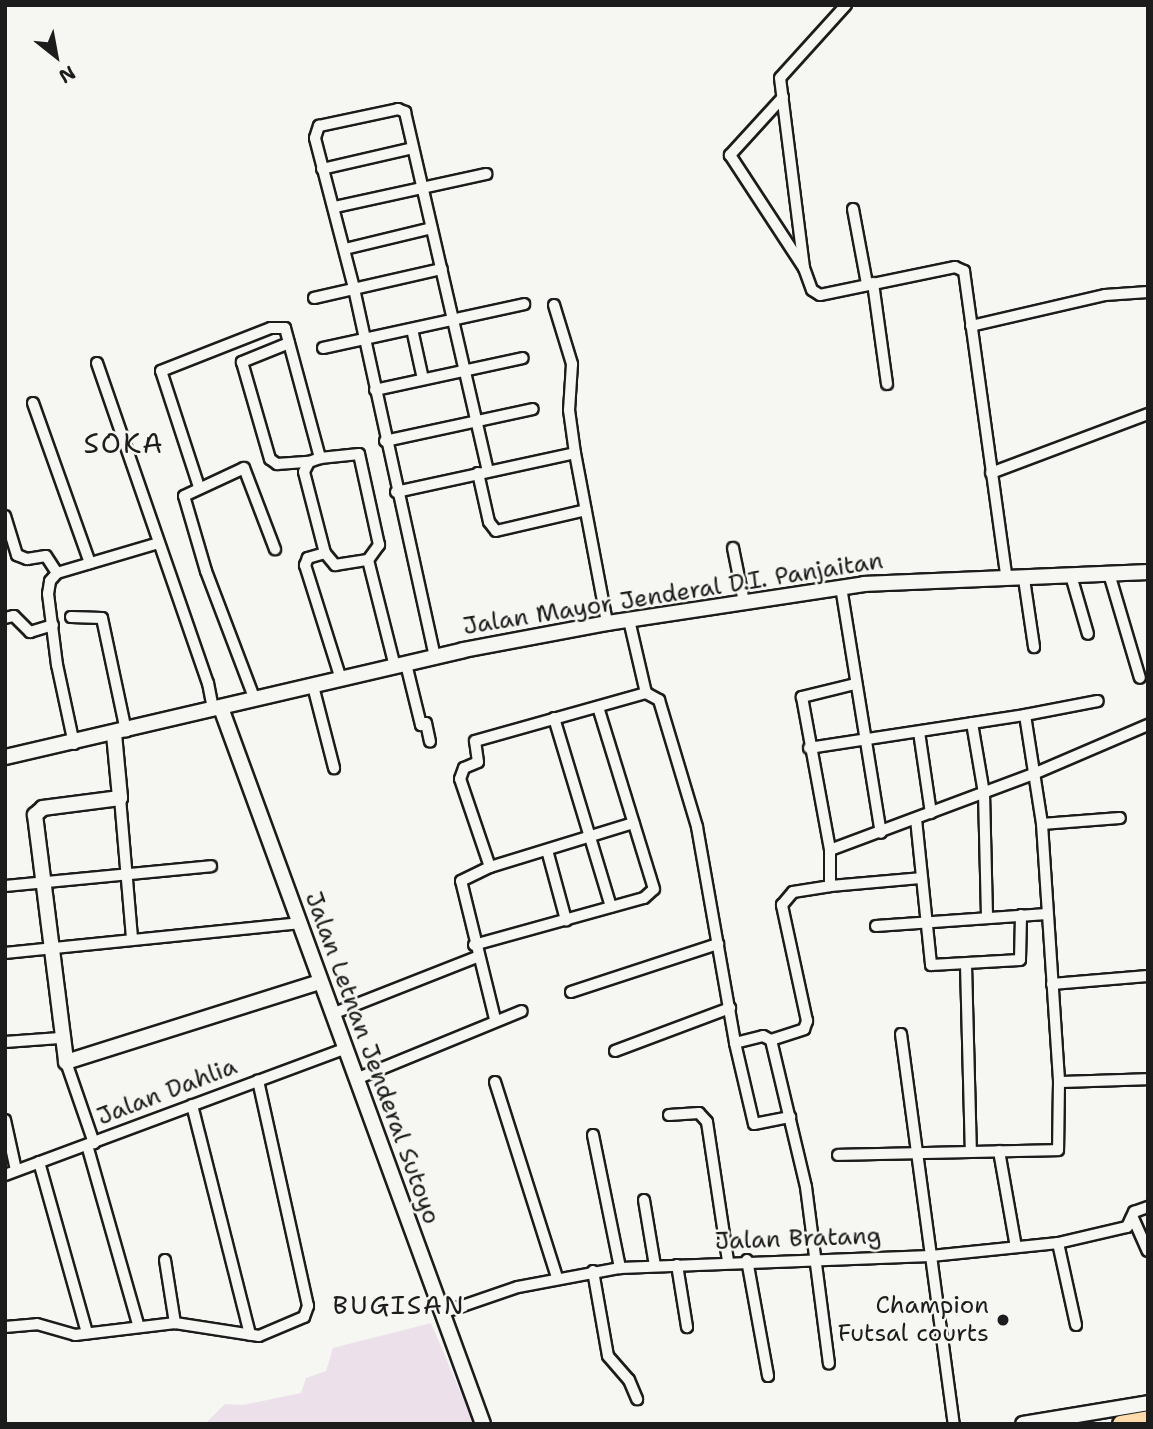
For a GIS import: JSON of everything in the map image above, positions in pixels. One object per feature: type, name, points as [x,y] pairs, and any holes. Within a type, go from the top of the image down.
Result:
[{"type":"main road","name":"Jalan Mayor Jenderal D.I. Panjaitan","points":[[5,757],[74,744],[435,656],[607,623],[841,587],[922,580],[1072,579],[1148,572]]},
{"type":"main road","name":"Jalan Letnan Jenderal Sutoyo","points":[[217,709],[483,1424]]},
{"type":"main road","points":[[120,732],[120,798],[38,810],[35,820],[60,1038],[66,1062],[320,982]]},
{"type":"main road","points":[[1024,1424],[1148,1403]]},
{"type":"main road","points":[[1121,1424],[1148,1419]]},
{"type":"street","points":[[846,5],[783,71],[783,97],[804,268],[812,290],[820,295],[961,268],[1007,579]]},
{"type":"street","points":[[783,97],[730,155],[804,268]]},
{"type":"street","points":[[435,656],[362,340],[345,249],[314,132],[325,125],[402,110],[477,421],[489,522],[496,531],[586,510]]},
{"type":"street","points":[[322,169],[413,148]]},
{"type":"street","points":[[335,207],[486,174]]},
{"type":"street","points":[[853,209],[870,284],[887,384]]},
{"type":"street","points":[[345,249],[432,228]]},
{"type":"street","points":[[314,298],[442,269]]},
{"type":"street","points":[[971,326],[1105,295],[1148,292]]},
{"type":"street","points":[[323,348],[524,304]]},
{"type":"street","points":[[554,305],[572,364],[569,410],[607,623]]},
{"type":"street","points":[[200,487],[161,371],[271,328],[285,328],[314,460]]},
{"type":"street","points":[[412,329],[424,379]]},
{"type":"street","points":[[289,343],[242,362],[270,459],[277,464],[359,454],[379,545],[368,559],[335,565],[325,553],[304,472],[314,460]]},
{"type":"street","points":[[375,390],[523,358]]},
{"type":"street","points":[[97,363],[217,709]]},
{"type":"street","points":[[33,403],[90,563]]},
{"type":"street","points":[[385,440],[534,409]]},
{"type":"street","points":[[990,473],[1148,414]]},
{"type":"street","points":[[396,492],[575,453]]},
{"type":"street","points":[[255,700],[184,503],[186,493],[239,469],[249,472],[275,549]]},
{"type":"street","points":[[5,516],[17,555],[27,559],[46,556],[57,573]]},
{"type":"street","points":[[74,744],[48,594],[57,573],[159,543]]},
{"type":"street","points":[[733,548],[744,602]]},
{"type":"street","points":[[325,553],[308,558],[305,565],[341,679]]},
{"type":"street","points":[[368,559],[421,725],[426,723],[430,742]]},
{"type":"street","points":[[1110,577],[1140,678]]},
{"type":"street","points":[[1024,579],[1034,647]]},
{"type":"street","points":[[1072,579],[1088,634]]},
{"type":"street","points":[[841,587],[881,833]]},
{"type":"street","points":[[5,618],[14,616],[30,632],[53,625]]},
{"type":"street","points":[[71,617],[102,618],[120,732]]},
{"type":"street","points":[[629,620],[646,693],[659,701],[697,827],[735,1043],[754,1124],[790,1117]]},
{"type":"street","points":[[830,886],[830,850],[809,748],[802,697],[855,684]]},
{"type":"street","points":[[313,685],[334,768]]},
{"type":"street","points":[[490,867],[460,772],[478,762],[474,744],[477,739],[646,693]]},
{"type":"street","points":[[809,748],[1025,715],[1098,701]]},
{"type":"street","points":[[332,1014],[475,951],[566,920],[645,898],[654,889],[598,707]]},
{"type":"street","points":[[838,1154],[1058,1150],[1059,1082],[1042,824],[1025,715]]},
{"type":"street","points":[[554,718],[611,907]]},
{"type":"street","points":[[972,723],[984,793],[987,918]]},
{"type":"street","points":[[830,850],[1036,773],[1148,725]]},
{"type":"street","points":[[919,732],[931,813]]},
{"type":"street","points":[[120,798],[132,939]]},
{"type":"street","points":[[916,818],[931,965],[966,965],[1021,959],[1021,915]]},
{"type":"street","points":[[1042,824],[1120,818]]},
{"type":"street","points":[[495,1019],[460,886],[465,878],[490,867],[633,823]]},
{"type":"street","points":[[547,850],[566,920]]},
{"type":"street","points":[[5,886],[211,866]]},
{"type":"street","points":[[735,1043],[762,1036],[771,1040],[804,1029],[807,1021],[782,905],[793,892],[921,878]]},
{"type":"street","points":[[876,926],[1047,914]]},
{"type":"street","points":[[5,953],[298,923]]},
{"type":"street","points":[[571,992],[718,944]]},
{"type":"street","points":[[966,965],[971,1151]]},
{"type":"street","points":[[1052,984],[1148,976]]},
{"type":"street","points":[[615,1051],[730,1008]]},
{"type":"street","points":[[356,1079],[495,1019],[522,1011]]},
{"type":"street","points":[[901,1034],[954,1424]]},
{"type":"street","points":[[5,1042],[60,1038]]},
{"type":"street","points":[[771,1040],[790,1117],[816,1259],[829,1364]]},
{"type":"street","name":"Jalan Dahlia","points":[[5,1175],[344,1049]]},
{"type":"street","points":[[66,1062],[91,1144],[139,1327]]},
{"type":"street","points":[[1059,1082],[1148,1079]]},
{"type":"street","points":[[5,1327],[37,1324],[59,1332],[87,1333],[175,1323],[250,1335],[269,1333],[304,1317],[308,1306],[258,1080]]},
{"type":"street","points":[[495,1082],[557,1278]]},
{"type":"street","points":[[192,1105],[250,1335]]},
{"type":"street","points":[[669,1115],[699,1113],[707,1122],[729,1261]]},
{"type":"street","points":[[5,1120],[16,1170]]},
{"type":"street","points":[[593,1135],[620,1268]]},
{"type":"street","points":[[999,1151],[1016,1247]]},
{"type":"street","points":[[39,1162],[87,1333]]},
{"type":"street","points":[[645,1200],[655,1266]]},
{"type":"street","name":"Jalan Bratang","points":[[442,1312],[557,1278],[593,1271],[747,1260],[931,1256],[1058,1243],[1124,1228],[1133,1218],[1134,1212],[1148,1207]]},
{"type":"street","points":[[1133,1218],[1148,1251]]},
{"type":"street","points":[[1058,1243],[1076,1325]]},
{"type":"street","points":[[165,1260],[175,1323]]},
{"type":"street","points":[[747,1260],[768,1376]]},
{"type":"street","points":[[677,1265],[687,1327]]},
{"type":"street","points":[[593,1271],[608,1356],[629,1380],[637,1399]]},
{"type":"shaded area","points":[[431,1323],[474,1424],[205,1424],[225,1404],[243,1405],[301,1393],[306,1378],[326,1371],[333,1348]]},
{"type":"place","name":"Champion Futsal courts","points":[[1003,1320]]},
{"type":"district","name":"SOKA","points":[[124,443]]},
{"type":"district","name":"BUGISAN","points":[[399,1305]]}]
